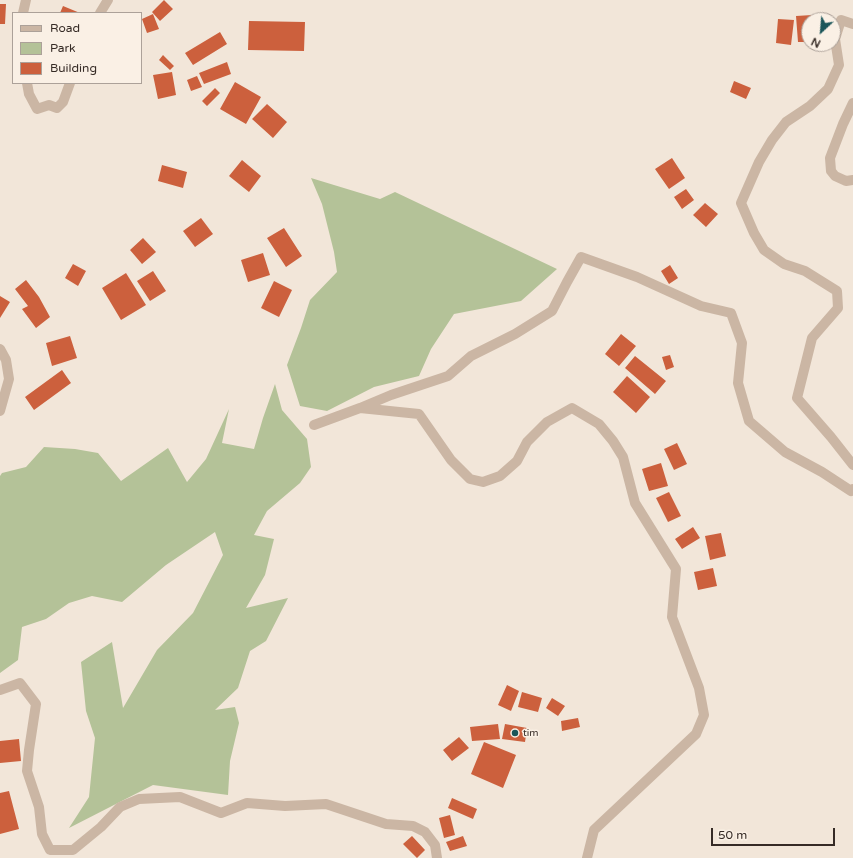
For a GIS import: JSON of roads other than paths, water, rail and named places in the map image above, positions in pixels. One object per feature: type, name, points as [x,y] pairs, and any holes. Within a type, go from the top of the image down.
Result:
[{"type":"street","points":[[23,12],[26,0]]},
{"type":"street","points":[[101,12],[108,0]]},
{"type":"street","points":[[853,24],[841,20],[835,39],[839,65],[828,89],[810,106],[786,122],[772,140],[758,162],[741,203],[754,233],[764,250],[784,264],[805,271],[837,292],[838,308],[812,338],[797,398],[853,465]]},
{"type":"street","points":[[27,84],[28,94],[37,109],[49,105],[56,108],[63,102],[70,84]]},
{"type":"street","points":[[853,103],[830,158],[831,171],[835,176],[846,181],[853,180]]},
{"type":"street","points":[[314,425],[391,395],[448,376],[471,356],[515,334],[552,311],[581,257],[637,277],[701,306],[731,313],[742,343],[738,383],[749,420],[785,452],[822,472],[851,491],[853,489]]},
{"type":"street","points":[[0,349],[6,360],[9,379],[0,412]]},
{"type":"street","points":[[360,408],[419,414],[451,460],[470,479],[483,482],[500,476],[517,461],[527,442],[547,422],[572,408],[599,424],[613,440],[623,457],[635,503],[676,569],[672,617],[699,688],[704,715],[696,734],[594,830],[587,858]]},
{"type":"street","points":[[0,690],[20,683],[36,704],[26,771],[39,806],[42,834],[50,850],[72,850],[101,827],[120,807],[126,804],[139,799],[180,797],[220,813],[247,803],[284,806],[326,804],[386,824],[413,826],[426,832],[435,845],[437,858]]},
{"type":"place","name":"tim","points":[[515,733]]}]
